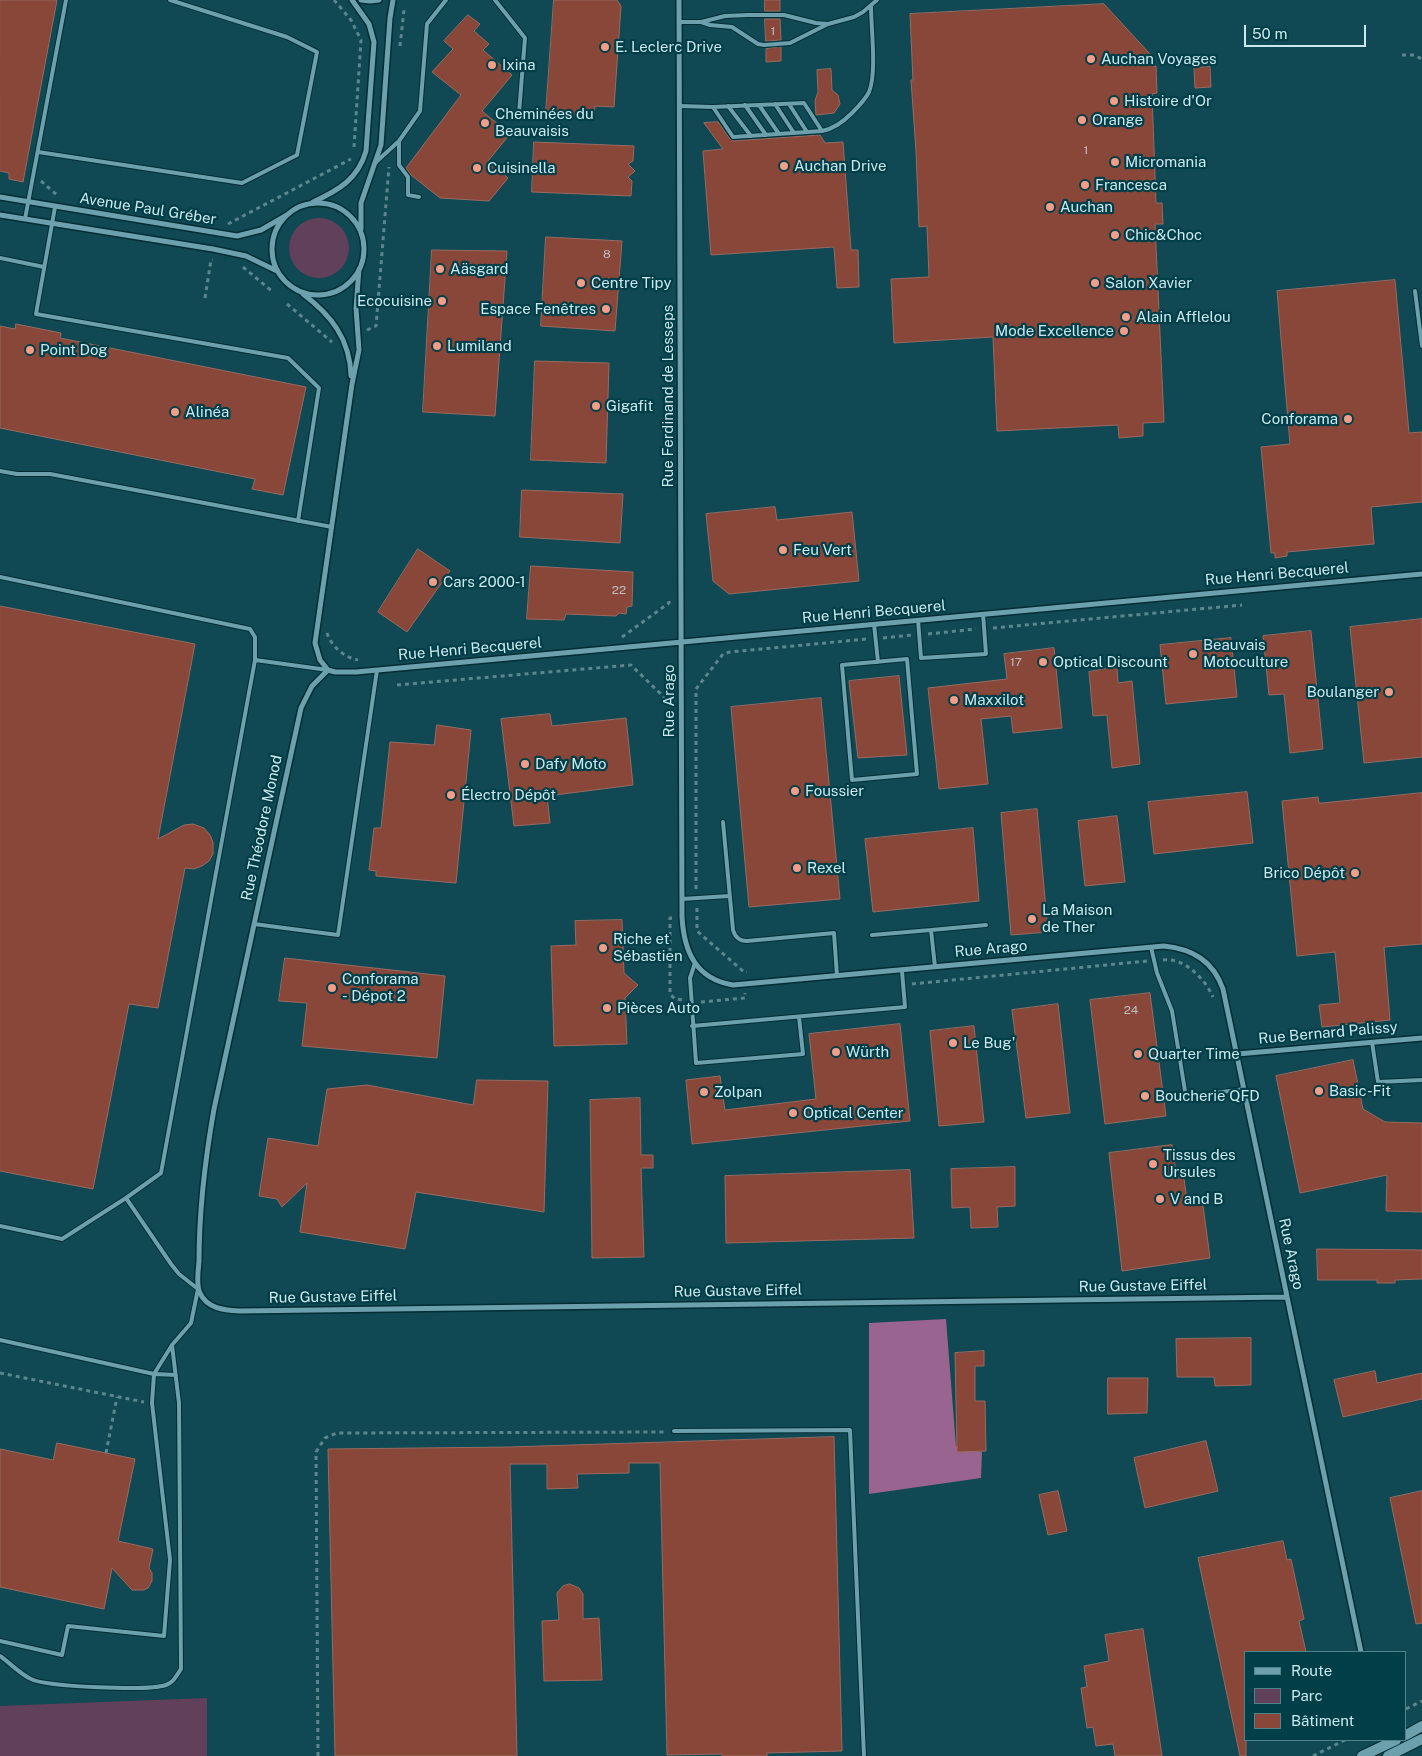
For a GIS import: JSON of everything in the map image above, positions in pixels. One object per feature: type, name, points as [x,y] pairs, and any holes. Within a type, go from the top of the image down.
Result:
[{"type":"street","points":[[352,0],[369,24],[374,42],[366,150],[360,168],[350,180],[324,197],[288,215],[279,226],[272,245],[273,259],[278,272],[288,284],[322,310],[340,332],[349,357],[352,384]]},
{"type":"street","points":[[361,0],[379,0]]},
{"type":"street","points":[[328,670],[320,660],[316,643],[352,384],[359,350],[356,308],[359,269],[364,252],[360,220],[361,203],[381,145],[390,18],[393,0]]},
{"type":"street","name":"Rue Ferdinand de Lesseps","points":[[679,0],[681,642]]},
{"type":"street","name":"Avenue Paul Gréber","points":[[0,198],[237,236],[261,230],[288,215]]},
{"type":"street","points":[[306,205],[318,204],[337,207],[352,218],[361,234]]},
{"type":"street","name":"Avenue Paul Gréber","points":[[0,214],[239,254],[259,261],[278,272]]},
{"type":"street","points":[[298,290],[316,295],[333,292],[349,283],[359,269]]},
{"type":"street","name":"Rue Henri Becquerel","points":[[328,670],[345,673],[1422,574]]},
{"type":"street","name":"Rue Arago","points":[[681,642],[682,899],[684,942],[695,963],[707,976],[723,984],[733,985],[1164,946],[1189,951],[1199,956],[1209,964],[1220,980],[1361,1651]]},
{"type":"street","name":"Rue Théodore Monod","points":[[198,1289],[200,1210],[211,1126],[301,708],[312,686],[328,670]]},
{"type":"street","name":"Rue Bernard Palissy","points":[[1237,1054],[1422,1038]]},
{"type":"street","name":"Rue Gustave Eiffel","points":[[198,1289],[205,1300],[211,1305],[219,1308],[240,1310],[1287,1297]]},
{"type":"street","points":[[1407,1734],[1422,1726]]},
{"type":"street","points":[[1388,1756],[1422,1739]]},
{"type":"street","points":[[1362,1756],[1392,1741]]},
{"type":"street","points":[[1394,1741],[1398,1751]]},
{"type":"lane","points":[[25,218],[66,0]]},
{"type":"lane","points":[[38,152],[242,183],[296,155],[317,52],[287,37],[170,0]]},
{"type":"lane","points":[[375,162],[399,141],[420,111],[427,24],[446,0]]},
{"type":"lane","points":[[495,0],[525,38],[519,113]]},
{"type":"lane","points":[[701,22],[710,25],[732,27],[758,44],[790,43],[828,24],[854,17],[877,0]]},
{"type":"lane","points":[[713,107],[733,137],[822,131],[834,128],[846,120],[859,106],[868,94],[871,86],[873,70],[871,6]]},
{"type":"lane","points":[[679,22],[701,22],[730,15],[784,15],[828,24]]},
{"type":"lane","points":[[680,106],[713,107],[804,103],[822,131]]},
{"type":"lane","points":[[775,104],[794,133]]},
{"type":"lane","points":[[789,104],[806,132]]},
{"type":"lane","points":[[746,105],[766,135]]},
{"type":"lane","points":[[759,105],[779,134]]},
{"type":"lane","points":[[728,106],[751,136]]},
{"type":"lane","points":[[399,141],[399,165],[408,177],[408,196],[419,197]]},
{"type":"lane","points":[[55,207],[36,314],[288,358],[319,388],[298,520]]},
{"type":"lane","points":[[0,258],[44,267]]},
{"type":"lane","points":[[1415,290],[1422,346]]},
{"type":"lane","points":[[0,471],[17,474],[50,474],[332,527]]},
{"type":"lane","points":[[0,577],[250,629],[255,636],[255,660],[161,1173],[62,1239],[0,1226]]},
{"type":"lane","points":[[918,620],[921,658],[986,654],[983,614]]},
{"type":"lane","points":[[874,624],[878,662]]},
{"type":"lane","points":[[907,659],[917,774],[852,780],[842,665],[878,662],[907,659]]},
{"type":"lane","points":[[255,660],[328,670]]},
{"type":"lane","points":[[254,924],[338,935],[377,670]]},
{"type":"lane","points":[[723,822],[733,930],[740,940],[747,941],[834,933],[838,976]]},
{"type":"lane","points":[[682,899],[729,896]]},
{"type":"lane","points":[[872,935],[986,925]]},
{"type":"lane","points":[[932,930],[935,967]]},
{"type":"lane","points":[[1151,947],[1154,961],[1172,1011],[1186,1097],[1244,1090]]},
{"type":"lane","points":[[695,963],[690,978],[696,1063],[803,1054],[799,1016]]},
{"type":"lane","points":[[692,1026],[905,1007],[902,970]]},
{"type":"lane","points":[[1372,1042],[1378,1082],[1422,1080]]},
{"type":"lane","points":[[0,1641],[62,1655],[68,1626],[164,1636],[170,1560],[152,1404],[154,1374],[172,1345],[191,1323],[198,1289],[179,1274],[171,1264],[126,1198]]},
{"type":"lane","points":[[0,1340],[154,1374],[176,1375]]},
{"type":"lane","points":[[0,1656],[32,1680],[127,1689],[163,1686],[172,1682],[181,1669],[179,1632],[179,1402],[172,1345]]},
{"type":"lane","points":[[674,1432],[850,1430],[864,1756]]},
{"type":"path","points":[[334,0],[351,20],[361,40],[354,148]]},
{"type":"path","points":[[1402,55],[1414,55],[1422,58]]},
{"type":"path","points":[[222,224],[227,224],[353,158]]},
{"type":"path","points":[[34,173],[48,188],[61,196]]},
{"type":"path","points":[[205,298],[211,260],[220,261]]},
{"type":"path","points":[[237,264],[274,292]]},
{"type":"path","points":[[287,304],[333,343]]},
{"type":"path","points":[[367,330],[367,336]]},
{"type":"path","points":[[622,637],[669,603],[670,597]]},
{"type":"path","points":[[753,972],[744,972],[697,931],[696,689],[723,654],[876,638],[1242,605]]},
{"type":"path","points":[[327,631],[329,638],[344,654],[353,659],[363,661]]},
{"type":"path","points":[[397,685],[632,665],[670,703]]},
{"type":"path","points":[[904,985],[1170,959],[1193,970],[1208,987],[1214,1001]]},
{"type":"path","points":[[0,1373],[152,1404]]},
{"type":"path","points":[[106,1454],[118,1397]]},
{"type":"path","points":[[318,1756],[316,1452],[325,1438],[337,1433],[674,1432]]},
{"type":"path","points":[[1407,1708],[1422,1700]]},
{"type":"path","points":[[1313,1756],[1343,1741]]},
{"type":"green space","points":[[313,218],[325,218],[336,223],[344,231],[349,242],[347,260],[336,273],[325,278],[313,278],[302,273],[294,265],[289,254],[289,242],[294,231],[302,223]]},
{"type":"green space","points":[[207,1698],[207,1756],[0,1756],[0,1706]]},
{"type":"shaded area","points":[[946,1319],[956,1446],[982,1452],[981,1478],[869,1494],[869,1323]]},
{"type":"building","points":[[0,0],[57,0],[23,182],[9,179],[9,173],[0,171]]},
{"type":"building","points":[[554,0],[617,0],[621,6],[614,107],[595,106],[594,116],[546,113]]},
{"type":"building","points":[[765,0],[780,0],[780,11],[765,11]]},
{"type":"building","points":[[1104,4],[1150,54],[1151,66],[1156,66],[1157,93],[1152,94],[1156,203],[1162,203],[1163,224],[1155,224],[1164,422],[1143,423],[1143,436],[1119,438],[1118,425],[997,431],[993,337],[894,343],[891,279],[929,277],[927,226],[919,227],[911,80],[913,80],[910,14]]},
{"type":"building","points":[[468,15],[480,24],[474,31],[489,44],[483,50],[512,75],[482,111],[510,134],[488,161],[508,178],[489,201],[440,198],[411,175],[406,168],[461,95],[432,72],[453,49],[444,41]]},
{"type":"building","points":[[765,19],[780,19],[781,40],[766,41]]},
{"type":"building","points":[[781,47],[781,61],[766,62],[766,49]]},
{"type":"building","points":[[1210,67],[1211,87],[1195,88],[1194,68]]},
{"type":"building","points":[[831,69],[832,90],[838,95],[840,104],[834,113],[816,115],[817,70]]},
{"type":"building","points":[[718,122],[733,141],[820,135],[825,143],[843,142],[851,250],[858,250],[859,287],[837,288],[834,247],[711,255],[703,151],[723,149],[704,123]]},
{"type":"building","points":[[534,142],[634,146],[633,161],[628,164],[635,171],[628,177],[632,181],[631,196],[532,192]]},
{"type":"building","name":"Centre Tipy","points":[[546,237],[622,241],[615,331],[541,326]]},
{"type":"building","points":[[432,250],[507,251],[495,416],[423,412]]},
{"type":"building","name":"Conforama","points":[[1395,280],[1409,433],[1422,432],[1422,502],[1371,507],[1374,544],[1287,552],[1287,556],[1275,558],[1275,553],[1271,553],[1261,447],[1290,444],[1277,291]]},
{"type":"building","name":"Alinéa","points":[[16,324],[61,333],[60,338],[306,387],[283,495],[252,489],[255,479],[0,428],[0,326],[15,329]]},
{"type":"building","points":[[535,361],[609,363],[606,463],[531,460]]},
{"type":"building","points":[[522,490],[623,494],[620,543],[520,537]]},
{"type":"building","name":"Feu Vert","points":[[775,507],[777,520],[852,512],[859,581],[729,594],[713,581],[706,514]]},
{"type":"building","points":[[418,549],[450,571],[407,632],[378,612]]},
{"type":"building","points":[[531,566],[633,572],[632,606],[627,607],[626,614],[619,613],[616,616],[566,614],[564,620],[527,619]]},
{"type":"building","points":[[0,606],[195,644],[158,839],[184,825],[193,824],[204,828],[210,835],[213,842],[213,854],[209,861],[202,866],[194,869],[185,868],[158,1008],[129,1004],[93,1189],[0,1171]]},
{"type":"building","name":"Boulanger","points":[[1422,619],[1422,757],[1364,763],[1350,627]]},
{"type":"building","points":[[1311,631],[1323,749],[1290,753],[1284,694],[1269,695],[1263,636]]},
{"type":"building","points":[[1231,638],[1237,697],[1166,704],[1160,645]]},
{"type":"building","points":[[1054,648],[1062,728],[1013,733],[1011,716],[981,719],[988,784],[939,789],[928,688],[1007,679],[1004,654]]},
{"type":"building","points":[[1117,667],[1118,683],[1132,681],[1140,764],[1112,768],[1107,715],[1093,716],[1089,672]]},
{"type":"building","points":[[899,676],[907,755],[858,758],[849,681]]},
{"type":"building","points":[[821,698],[840,899],[749,907],[731,707]]},
{"type":"building","points":[[550,714],[552,726],[626,718],[633,785],[547,796],[550,823],[514,826],[501,719]]},
{"type":"building","points":[[437,725],[471,730],[456,883],[376,876],[376,871],[369,870],[374,828],[381,828],[390,742],[434,745]]},
{"type":"building","points":[[1247,792],[1253,843],[1154,854],[1148,802]]},
{"type":"building","name":"Brico Dépôt","points":[[1422,793],[1422,944],[1384,947],[1390,1020],[1322,1027],[1319,1005],[1340,1003],[1335,952],[1297,956],[1282,801],[1318,797],[1319,803]]},
{"type":"building","points":[[1037,809],[1048,932],[1011,935],[1001,813]]},
{"type":"building","points":[[1117,816],[1125,882],[1085,886],[1078,821]]},
{"type":"building","points":[[973,828],[979,901],[873,912],[865,839]]},
{"type":"building","points":[[622,920],[624,973],[638,985],[625,998],[627,1044],[554,1046],[551,946],[576,945],[575,921]]},
{"type":"building","points":[[285,958],[445,976],[437,1058],[302,1046],[307,1003],[279,1001]]},
{"type":"building","points":[[1150,993],[1166,1116],[1105,1124],[1090,1000]]},
{"type":"building","points":[[1058,1004],[1070,1113],[1026,1118],[1012,1010]]},
{"type":"building","points":[[900,1024],[910,1121],[692,1144],[686,1080],[720,1076],[725,1110],[816,1099],[809,1034]]},
{"type":"building","points":[[974,1026],[984,1122],[939,1126],[930,1031]]},
{"type":"building","points":[[1353,1060],[1363,1109],[1385,1122],[1422,1123],[1422,1212],[1386,1211],[1387,1175],[1300,1193],[1276,1076]]},
{"type":"building","points":[[477,1080],[548,1081],[544,1212],[416,1192],[405,1249],[300,1232],[307,1183],[282,1207],[277,1199],[259,1196],[268,1138],[318,1146],[327,1089],[367,1085],[473,1105]]},
{"type":"building","points":[[640,1098],[641,1155],[653,1155],[653,1168],[641,1168],[644,1257],[592,1258],[590,1100]]},
{"type":"building","points":[[1172,1145],[1176,1173],[1183,1172],[1187,1200],[1202,1198],[1210,1258],[1122,1271],[1109,1153]]},
{"type":"building","points":[[1015,1167],[1015,1206],[997,1207],[998,1227],[971,1228],[970,1207],[952,1208],[951,1169]]},
{"type":"building","points":[[910,1170],[914,1238],[726,1243],[725,1176]]},
{"type":"building","points":[[1317,1249],[1422,1250],[1422,1279],[1395,1280],[1395,1283],[1377,1283],[1377,1280],[1318,1280]]},
{"type":"building","points":[[1251,1338],[1251,1385],[1215,1386],[1214,1377],[1177,1377],[1176,1339]]},
{"type":"building","points":[[984,1351],[984,1366],[975,1366],[975,1401],[985,1401],[986,1451],[957,1452],[955,1353]]},
{"type":"building","points":[[1375,1371],[1377,1383],[1422,1373],[1422,1399],[1343,1417],[1334,1380]]},
{"type":"building","points":[[1108,1378],[1148,1378],[1147,1413],[1108,1414]]},
{"type":"building","points":[[834,1437],[842,1751],[767,1753],[767,1756],[722,1756],[722,1754],[667,1755],[660,1463],[629,1463],[629,1473],[577,1474],[578,1488],[547,1489],[547,1464],[510,1464],[517,1756],[335,1756],[328,1449],[510,1447]]},
{"type":"building","points":[[1206,1441],[1218,1491],[1145,1508],[1134,1458]]},
{"type":"building","points":[[57,1443],[135,1459],[118,1541],[153,1549],[149,1568],[152,1573],[152,1581],[148,1588],[144,1590],[132,1590],[112,1568],[104,1609],[0,1587],[0,1449],[53,1460]]},
{"type":"building","points":[[1058,1491],[1067,1531],[1048,1535],[1039,1495]]},
{"type":"building","points":[[1422,1491],[1422,1623],[1416,1624],[1390,1498]]},
{"type":"building","points":[[1283,1541],[1287,1560],[1291,1559],[1304,1619],[1299,1621],[1306,1651],[1244,1651],[1244,1741],[1246,1741],[1246,1756],[1240,1756],[1198,1558]]},
{"type":"building","points":[[570,1584],[579,1588],[583,1594],[583,1619],[599,1618],[602,1680],[544,1681],[542,1621],[559,1620],[557,1593],[563,1586]]},
{"type":"building","points":[[1143,1629],[1162,1756],[1115,1756],[1113,1744],[1096,1746],[1093,1727],[1087,1728],[1081,1688],[1087,1687],[1084,1666],[1109,1661],[1105,1635]]},
{"type":"place","name":"E. Leclerc Drive","points":[[605,47]]},
{"type":"place","name":"Auchan Voyages","points":[[1091,59]]},
{"type":"place","name":"Ixina","points":[[492,65]]},
{"type":"place","name":"Histoire d'Or","points":[[1114,101]]},
{"type":"place","name":"Orange","points":[[1082,120]]},
{"type":"place","name":"Cheminées du Beauvaisis","points":[[485,123]]},
{"type":"place","name":"Micromania","points":[[1115,162]]},
{"type":"place","name":"Auchan Drive","points":[[784,166]]},
{"type":"place","name":"Cuisinella","points":[[477,168]]},
{"type":"place","name":"Francesca","points":[[1085,185]]},
{"type":"place","name":"Auchan","points":[[1050,207]]},
{"type":"place","name":"Chic&Choc","points":[[1115,235]]},
{"type":"place","name":"Aäsgard","points":[[440,269]]},
{"type":"place","name":"Centre Tipy","points":[[581,283]]},
{"type":"place","name":"Salon Xavier","points":[[1095,283]]},
{"type":"place","name":"Ecocuisine","points":[[442,301]]},
{"type":"place","name":"Espace Fenêtres","points":[[606,309]]},
{"type":"place","name":"Alain Afflelou","points":[[1126,317]]},
{"type":"place","name":"Mode Excellence","points":[[1124,331]]},
{"type":"place","name":"Lumiland","points":[[437,346]]},
{"type":"place","name":"Point Dog","points":[[30,350]]},
{"type":"place","name":"Gigafit","points":[[596,406]]},
{"type":"place","name":"Alinéa","points":[[175,412]]},
{"type":"place","name":"Conforama","points":[[1348,419]]},
{"type":"place","name":"Feu Vert","points":[[783,550]]},
{"type":"place","name":"Cars 2000-1","points":[[433,582]]},
{"type":"place","name":"Beauvais Motoculture","points":[[1193,654]]},
{"type":"place","name":"Optical Discount","points":[[1043,662]]},
{"type":"place","name":"Boulanger","points":[[1389,692]]},
{"type":"place","name":"Maxxilot","points":[[954,700]]},
{"type":"place","name":"Dafy Moto","points":[[525,764]]},
{"type":"place","name":"Foussier","points":[[795,791]]},
{"type":"place","name":"Électro Dépôt","points":[[451,795]]},
{"type":"place","name":"Rexel","points":[[797,868]]},
{"type":"place","name":"Brico Dépôt","points":[[1355,873]]},
{"type":"place","name":"La Maison de Ther","points":[[1032,919]]},
{"type":"place","name":"Riche et Sébastien","points":[[603,948]]},
{"type":"place","name":"Conforama - Dépot 2","points":[[332,988]]},
{"type":"place","name":"Pièces Auto","points":[[607,1008]]},
{"type":"place","name":"Le Bug'","points":[[953,1043]]},
{"type":"place","name":"Würth","points":[[836,1052]]},
{"type":"place","name":"Quarter Time","points":[[1138,1054]]},
{"type":"place","name":"Basic-Fit","points":[[1319,1091]]},
{"type":"place","name":"Zolpan","points":[[704,1092]]},
{"type":"place","name":"Boucherie QFD","points":[[1145,1096]]},
{"type":"place","name":"Optical Center","points":[[793,1113]]},
{"type":"place","name":"Tissus des Ursules","points":[[1153,1164]]},
{"type":"place","name":"V and B","points":[[1160,1199]]}]
